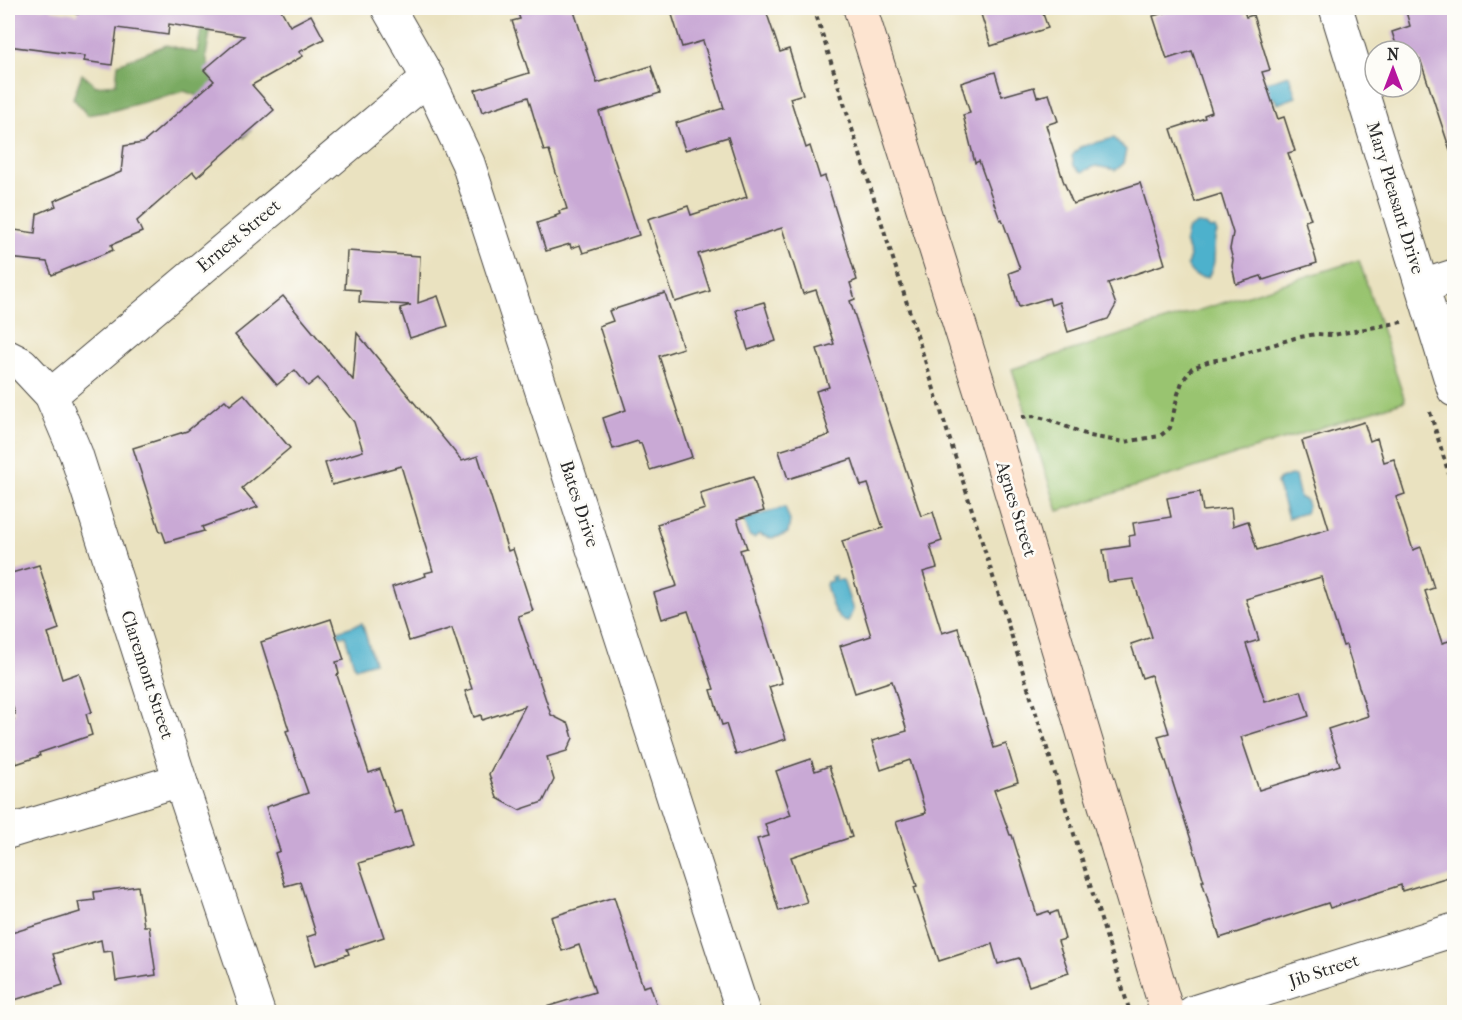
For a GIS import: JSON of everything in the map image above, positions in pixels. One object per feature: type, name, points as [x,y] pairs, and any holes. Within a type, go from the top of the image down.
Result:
[{"type":"street","name":"Bates Drive","points":[[388,8],[428,78],[468,163],[743,1012]]},
{"type":"street","name":"Agnes Street","points":[[860,8],[989,418],[1167,1012]]},
{"type":"street","name":"Mary Pleasant Drive","points":[[1336,8],[1455,390]]},
{"type":"street","name":"Ernest Street","points":[[51,395],[428,78]]},
{"type":"street","points":[[1423,286],[1455,276]]},
{"type":"street","name":"Claremont Street","points":[[8,357],[22,364],[51,395],[76,454],[180,780],[258,1012]]},
{"type":"street","points":[[8,832],[180,780]]},
{"type":"street","name":"Jib Street","points":[[1194,1012],[1455,930]]},
{"type":"path","points":[[814,8],[1130,1012]]},
{"type":"path","points":[[989,418],[1034,416],[1060,423],[1090,436],[1124,442],[1160,436],[1170,428],[1182,382],[1192,368],[1295,338],[1316,334],[1333,335],[1401,322]]},
{"type":"green space","points":[[213,14],[206,56],[214,87],[251,130],[244,138],[213,101],[184,91],[111,111],[87,115],[73,98],[82,74],[96,86],[116,84],[118,64],[166,45],[197,53],[202,23]]},
{"type":"green space","points":[[1359,260],[1405,401],[1058,511],[1012,369]]},
{"type":"water","points":[[1289,75],[1296,97],[1277,104],[1275,99],[1247,88]]},
{"type":"water","points":[[1114,138],[1126,150],[1123,164],[1116,170],[1096,166],[1082,172],[1074,166],[1072,156],[1080,147]]},
{"type":"water","points":[[1197,224],[1206,225],[1210,229],[1215,228],[1217,233],[1212,270],[1208,277],[1195,276],[1187,265],[1190,256],[1185,242],[1187,230]]},
{"type":"water","points":[[1295,476],[1300,498],[1306,500],[1308,506],[1305,513],[1288,518],[1277,483],[1280,479]]},
{"type":"water","points":[[785,507],[790,521],[788,533],[774,538],[759,534],[754,538],[749,536],[743,520]]},
{"type":"water","points":[[835,576],[836,580],[843,580],[853,610],[848,622],[836,613],[829,596],[826,585],[827,582],[832,581],[831,577]]},
{"type":"water","points":[[362,623],[374,662],[355,668],[345,636],[339,636],[338,631]]},
{"type":"building","points":[[11,8],[52,8],[51,10],[78,14],[79,8],[280,8],[290,26],[311,15],[324,39],[299,52],[303,56],[252,85],[274,110],[197,177],[193,172],[137,221],[142,232],[111,245],[113,250],[52,275],[47,262],[8,258],[8,229],[35,233],[37,214],[56,206],[54,201],[121,172],[124,146],[143,143],[214,81],[204,70],[244,36],[169,24],[168,35],[117,28],[112,65],[84,61],[85,56],[8,46]]},
{"type":"building","points":[[516,8],[573,8],[597,83],[651,66],[660,93],[599,112],[639,235],[583,253],[580,245],[571,248],[570,244],[546,251],[537,223],[556,217],[560,214],[559,211],[567,209],[549,150],[544,151],[528,97],[482,112],[475,90],[529,73],[512,21],[520,19]]},
{"type":"building","points":[[670,8],[765,8],[780,52],[789,49],[803,94],[790,98],[806,148],[810,146],[820,178],[825,176],[857,280],[850,283],[855,299],[850,301],[921,516],[933,512],[942,541],[930,545],[937,568],[923,572],[942,633],[958,628],[994,748],[1006,744],[1018,782],[994,790],[1010,835],[1012,835],[1037,915],[1057,911],[1065,939],[1058,941],[1069,973],[1029,986],[1019,958],[998,964],[992,944],[939,961],[914,887],[917,886],[896,822],[926,813],[910,760],[881,770],[872,741],[907,731],[892,681],[855,693],[840,646],[871,636],[842,541],[883,528],[868,484],[861,486],[852,459],[788,479],[779,451],[830,435],[816,391],[829,387],[817,349],[834,344],[816,290],[803,294],[782,228],[698,254],[710,291],[675,302],[648,219],[688,206],[691,215],[747,197],[728,137],[685,150],[676,123],[724,108],[703,41],[682,47]]},
{"type":"building","points":[[979,8],[1041,8],[1048,28],[991,46]]},
{"type":"building","points":[[1181,8],[1243,8],[1246,17],[1253,15],[1270,70],[1262,72],[1278,119],[1284,117],[1295,151],[1288,153],[1311,219],[1305,221],[1317,263],[1263,280],[1261,276],[1236,284],[1230,249],[1233,233],[1221,194],[1195,202],[1171,129],[1205,118],[1204,115],[1212,112],[1192,51],[1167,59],[1153,16]]},
{"type":"building","points":[[1405,8],[1455,8],[1455,150],[1450,150],[1423,68],[1423,39],[1394,39],[1392,32],[1410,26]]},
{"type":"building","points":[[995,72],[1002,96],[1034,87],[1037,97],[1049,94],[1058,121],[1046,125],[1073,204],[1140,183],[1165,264],[1108,283],[1116,305],[1108,319],[1068,332],[1059,302],[1051,305],[1049,298],[1019,307],[1009,273],[1020,269],[979,161],[975,163],[963,115],[970,113],[961,83]]},
{"type":"building","points":[[347,251],[420,256],[418,303],[438,296],[448,326],[410,338],[400,308],[411,305],[359,302],[360,290],[345,289]]},
{"type":"building","points":[[665,293],[683,348],[659,356],[692,457],[650,470],[641,443],[639,444],[638,441],[613,449],[603,418],[626,410],[599,326],[613,321],[609,311]]},
{"type":"building","points":[[283,296],[353,380],[357,333],[462,461],[478,456],[508,551],[513,549],[533,611],[518,616],[551,715],[569,724],[573,738],[567,751],[547,757],[554,780],[543,802],[519,810],[497,798],[489,774],[525,706],[482,720],[481,715],[474,717],[465,691],[472,689],[452,628],[409,641],[392,587],[426,576],[425,573],[433,571],[401,466],[332,485],[325,463],[363,451],[354,422],[318,378],[308,386],[295,370],[277,385],[235,335]]},
{"type":"building","points":[[764,302],[776,341],[748,350],[736,310]]},
{"type":"building","points":[[244,394],[290,448],[242,488],[258,507],[202,527],[204,531],[166,542],[162,531],[160,532],[133,448],[187,431],[225,400],[230,405]]},
{"type":"building","points":[[1364,422],[1370,441],[1377,438],[1384,462],[1394,459],[1405,494],[1396,497],[1413,550],[1421,547],[1434,588],[1425,591],[1442,643],[1449,641],[1455,657],[1455,875],[1402,891],[1401,885],[1330,908],[1328,903],[1220,938],[1158,736],[1169,733],[1151,675],[1142,678],[1131,644],[1152,637],[1133,579],[1108,582],[1103,550],[1130,546],[1129,536],[1135,535],[1133,523],[1171,517],[1167,498],[1200,492],[1203,511],[1231,508],[1233,526],[1248,521],[1257,550],[1329,529],[1302,441]],"holes":[[[1321,577],[1343,646],[1346,645],[1368,716],[1328,729],[1340,765],[1259,790],[1241,737],[1309,716],[1301,691],[1265,702],[1246,644],[1259,640],[1246,599]]]},
{"type":"building","points":[[753,477],[764,511],[737,519],[747,548],[740,550],[782,683],[769,687],[786,739],[736,755],[726,724],[722,725],[711,690],[714,689],[688,611],[662,619],[654,593],[677,586],[657,524],[705,509],[700,493]]},
{"type":"building","points":[[39,565],[59,629],[48,633],[62,679],[79,673],[92,712],[86,714],[92,735],[39,753],[40,756],[16,764],[8,738],[8,722],[14,720],[12,714],[15,714],[8,691],[8,574]]},
{"type":"building","points":[[331,619],[344,660],[336,662],[339,674],[337,675],[369,773],[380,769],[395,813],[402,811],[413,846],[359,863],[384,937],[347,949],[349,954],[316,965],[307,937],[316,934],[300,882],[285,886],[275,853],[280,851],[266,807],[308,793],[286,731],[289,730],[261,642]]},
{"type":"building","points":[[811,759],[815,771],[829,766],[852,837],[791,857],[807,902],[779,911],[757,839],[769,836],[765,824],[791,815],[776,771]]},
{"type":"building","points":[[138,886],[144,926],[149,926],[156,975],[116,981],[112,951],[103,952],[101,940],[53,954],[63,985],[8,1002],[8,934],[80,912],[78,902],[95,900],[94,892]]},
{"type":"building","points":[[614,897],[643,987],[650,985],[659,1012],[547,1012],[546,1007],[595,992],[579,945],[562,951],[551,917]]}]
